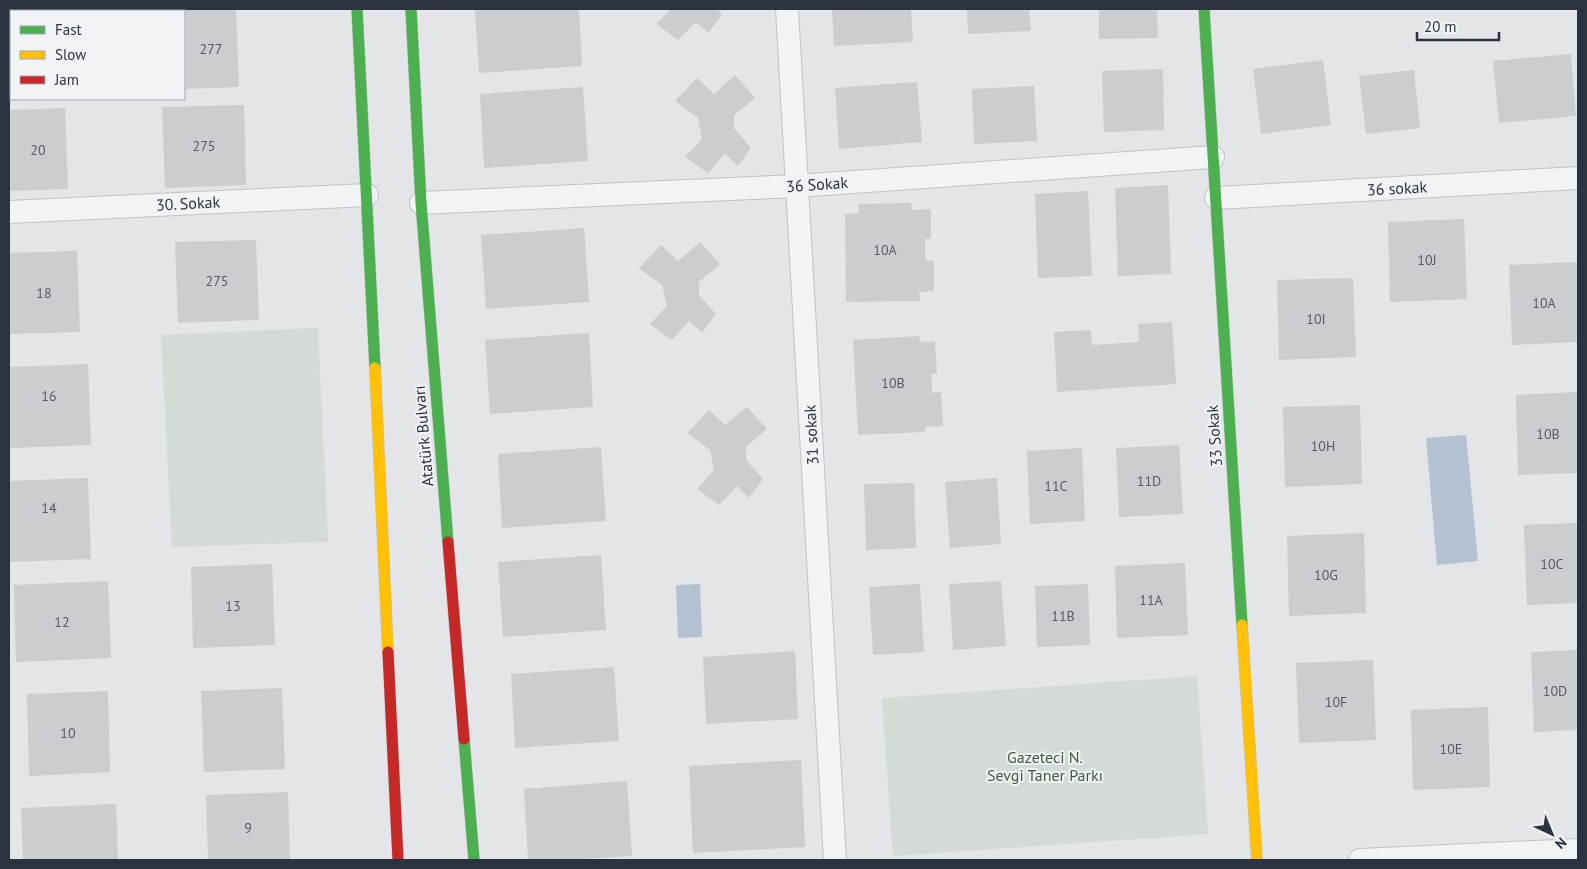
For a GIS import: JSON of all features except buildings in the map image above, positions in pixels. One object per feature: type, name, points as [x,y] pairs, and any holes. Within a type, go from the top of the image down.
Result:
[{"type":"main road","points":[[357,9],[398,860]]},
{"type":"main road","name":"Atatürk Bulvarı","points":[[412,9],[421,203],[474,860]]},
{"type":"main road","name":"33 Sokak","points":[[1204,9],[1257,860]]},
{"type":"street","name":"31 sokak","points":[[786,9],[835,860]]},
{"type":"street","name":"36 Sokak","points":[[421,203],[796,186],[1213,157]]},
{"type":"street","name":"36 sokak","points":[[1216,198],[1578,178]]},
{"type":"street","name":"30. Sokak","points":[[9,212],[367,195]]},
{"type":"street","points":[[1360,860],[1578,850]]},
{"type":"green space","points":[[318,328],[328,542],[172,547],[161,335]]},
{"type":"green space","name":"Gazeteci N. Sevgi Taner Parkı","points":[[1197,676],[1208,834],[893,856],[882,698]]},
{"type":"water","points":[[1466,435],[1478,561],[1437,565],[1426,438]]},
{"type":"water","points":[[700,584],[702,637],[678,638],[676,585]]},
{"type":"traffic: fast","points":[[357,9],[375,368]]},
{"type":"traffic: fast","points":[[411,9],[421,203],[448,542]]},
{"type":"traffic: fast","points":[[1204,9],[1242,625]]},
{"type":"traffic: fast","points":[[464,739],[474,860]]},
{"type":"traffic: slow","points":[[375,368],[388,652]]},
{"type":"traffic: slow","points":[[1242,625],[1257,860]]},
{"type":"traffic: jam","points":[[448,542],[464,739]]},
{"type":"traffic: jam","points":[[388,652],[398,860]]}]
